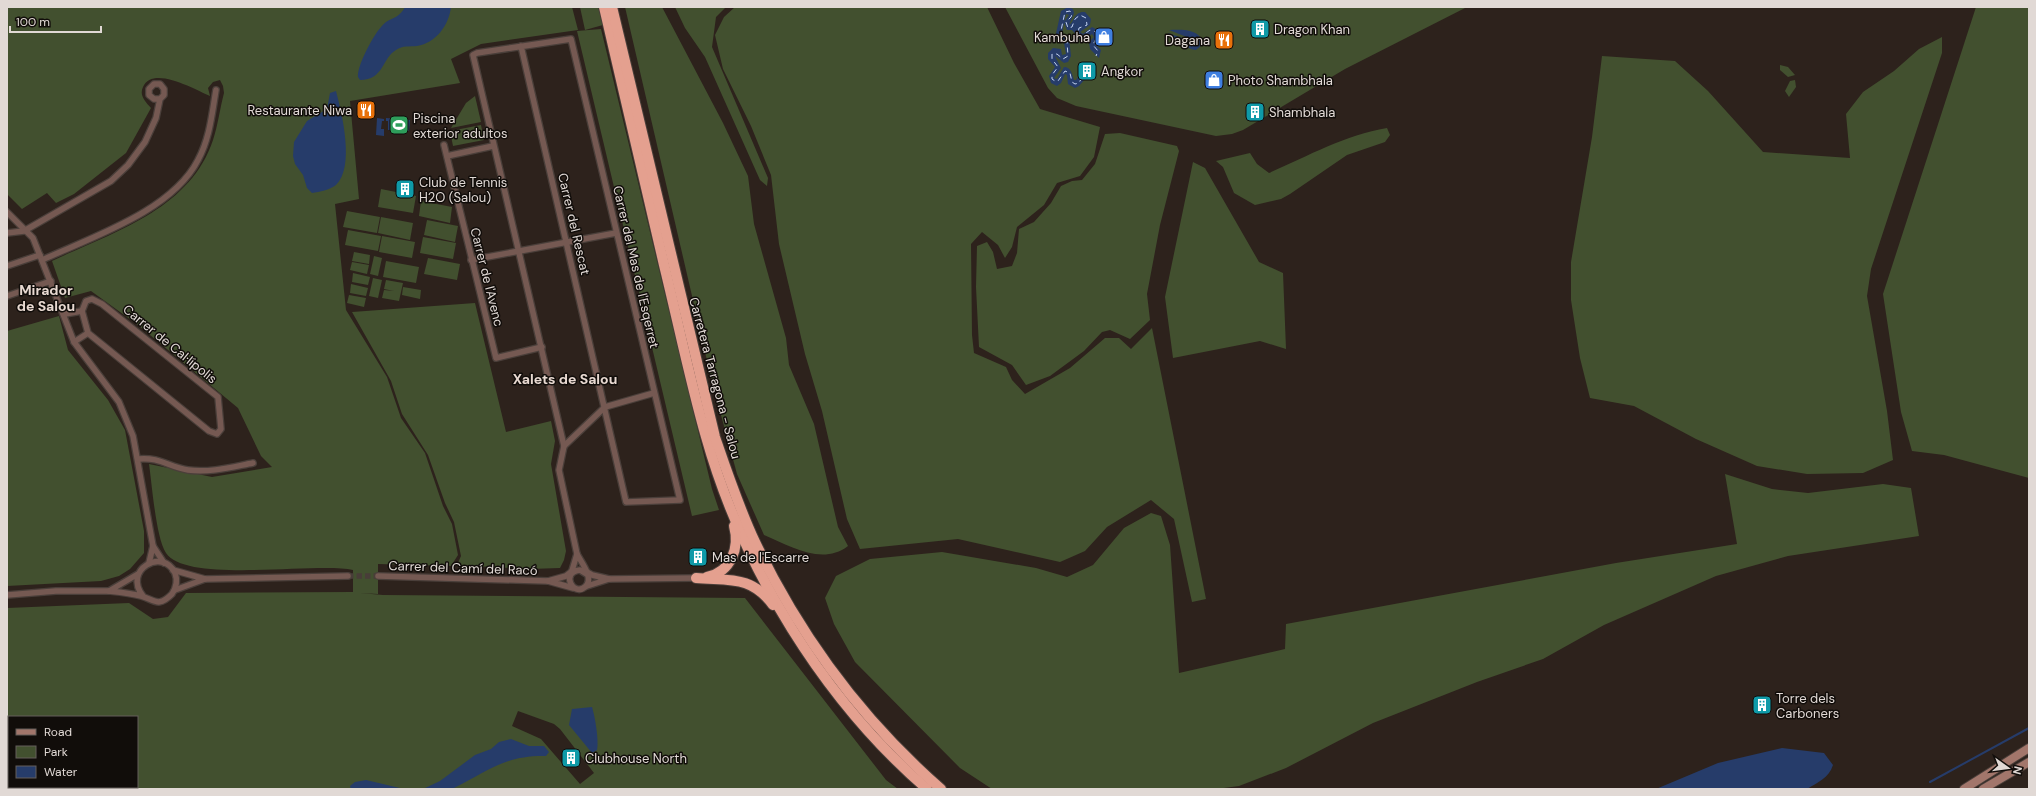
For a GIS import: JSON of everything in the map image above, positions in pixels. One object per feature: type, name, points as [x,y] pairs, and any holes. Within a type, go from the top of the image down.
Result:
[{"type":"highway","name":"Carretera Tarragona - Salou","points":[[604,7],[706,439],[726,497],[758,567],[778,604],[830,686],[861,724],[910,774],[927,789]]},
{"type":"highway","name":"Carretera Tarragona - Salou","points":[[612,7],[715,437],[752,534],[779,589],[838,680],[869,718],[916,768],[941,789]]},
{"type":"highway","points":[[696,578],[718,573],[727,565],[736,549],[737,537],[726,497]]},
{"type":"highway","points":[[696,578],[735,580],[756,587],[766,596],[796,640],[808,652]]},
{"type":"street","name":"Carrer del Mas de l'Esqerret","points":[[521,46],[571,39],[680,500]]},
{"type":"street","points":[[521,46],[473,55],[493,146],[520,251],[564,446],[559,470],[577,554],[589,580],[587,586]]},
{"type":"street","name":"Carrer del Rescat","points":[[521,46],[626,502],[680,500]]},
{"type":"street","points":[[7,266],[41,258],[142,214],[164,199],[186,179],[198,160],[207,139],[216,90]]},
{"type":"street","points":[[7,233],[24,231],[111,181],[128,165],[145,142],[156,118],[160,99]]},
{"type":"street","name":"Carrer de l'Avenc","points":[[444,145],[496,358],[542,347]]},
{"type":"street","points":[[447,156],[493,146]]},
{"type":"street","points":[[7,212],[24,231],[33,238],[65,314],[74,342],[119,402],[133,436],[153,546],[149,563],[138,574],[109,591]]},
{"type":"street","points":[[471,260],[616,233]]},
{"type":"street","points":[[7,296],[51,282]]},
{"type":"street","name":"Carrer de Cal·lípolis","points":[[82,311],[86,301],[92,299],[102,304],[218,397],[221,429],[218,434],[209,431],[88,333]]},
{"type":"street","points":[[65,314],[82,311],[88,333],[74,342]]},
{"type":"street","points":[[564,446],[605,407],[654,393]]},
{"type":"street","points":[[138,459],[152,458],[188,470],[213,470],[253,463]]},
{"type":"street","points":[[153,546],[164,563],[173,570],[205,579],[348,576]]},
{"type":"street","points":[[577,554],[570,581],[575,588],[581,589],[609,579]]},
{"type":"street","points":[[149,563],[164,563]]},
{"type":"street","points":[[7,595],[56,591],[109,591],[143,596],[152,601],[160,602],[169,598],[175,590],[177,580],[173,570]]},
{"type":"street","points":[[572,573],[586,572],[609,579],[696,578]]},
{"type":"street","name":"Carrer del Camí del Racó","points":[[548,581],[572,573]]},
{"type":"street","points":[[138,574],[138,588],[143,596]]},
{"type":"street","name":"Carrer del Camí del Racó","points":[[378,576],[548,581],[575,588]]},
{"type":"street","points":[[175,590],[205,579]]},
{"type":"street","points":[[1964,789],[2029,748]]},
{"type":"street","points":[[1983,789],[2029,762]]},
{"type":"green space","points":[[7,7],[572,7],[578,30],[481,44],[451,59],[460,83],[350,101],[359,199],[335,204],[346,310],[387,377],[401,418],[425,453],[443,506],[452,524],[458,555],[451,566],[378,564],[378,594],[360,593],[383,595],[745,598],[886,780],[898,789],[7,789],[7,608],[129,603],[153,619],[168,617],[186,593],[353,592],[353,570],[335,568],[224,570],[198,568],[178,562],[166,553],[157,524],[149,464],[212,477],[272,467],[261,456],[238,408],[138,325],[91,291],[65,298],[52,261],[123,229],[146,216],[168,202],[186,184],[202,164],[213,140],[224,93],[220,80],[213,82],[208,88],[210,96],[175,81],[156,78],[148,81],[143,87],[142,93],[143,98],[151,108],[126,153],[74,194],[56,203],[47,193],[22,209],[7,194]],"holes":[[[518,711],[554,724],[560,729],[594,773],[580,784],[541,739],[512,726]]]},
{"type":"green space","points":[[580,7],[598,7],[603,25],[585,30]]},
{"type":"green space","points":[[625,7],[662,7],[723,123],[748,176],[754,224],[786,338],[789,365],[814,424],[838,527],[848,546],[838,552],[817,554],[806,552],[795,549],[764,535],[737,474],[712,382]]},
{"type":"green space","points":[[675,7],[726,7],[716,17],[712,47],[768,178],[767,186],[760,180],[705,57],[685,28]]},
{"type":"green space","points":[[735,7],[987,7],[1014,63],[1040,109],[1100,127],[1094,157],[1080,176],[1057,183],[1044,205],[1017,227],[1012,247],[1005,258],[998,245],[982,232],[971,244],[972,335],[974,353],[1006,367],[1012,380],[1025,394],[1070,368],[1105,338],[1119,338],[1131,349],[1152,328],[1206,599],[1192,602],[1174,519],[1151,500],[1107,527],[1085,551],[1060,562],[958,539],[860,549],[847,519],[822,411],[805,354],[779,244],[771,175],[751,126],[723,69],[715,35],[724,17]]},
{"type":"green space","points":[[1005,7],[1467,7],[1345,69],[1243,130],[1232,134],[1216,136],[1076,106],[1057,98],[1048,88]]},
{"type":"green space","points":[[1976,7],[2029,7],[2029,478],[1944,455],[1912,451],[1901,412],[1883,294]]},
{"type":"green space","points":[[601,29],[712,489],[719,510],[692,516],[577,31]]},
{"type":"green space","points":[[1942,37],[1942,53],[1871,269],[1867,296],[1887,411],[1893,460],[1863,473],[1807,474],[1757,466],[1696,439],[1634,406],[1590,398],[1580,358],[1571,300],[1571,262],[1592,137],[1602,56],[1675,61],[1708,91],[1763,152],[1850,158],[1846,114],[1863,92],[1894,71],[1919,49]]},
{"type":"green space","points":[[1780,65],[1788,67],[1795,75],[1788,77],[1780,70]]},
{"type":"green space","points":[[1795,80],[1796,87],[1789,97],[1785,91],[1790,81]]},
{"type":"green space","points":[[475,96],[481,122],[451,128],[466,103]]},
{"type":"green space","points":[[481,125],[484,140],[453,146],[450,131]]},
{"type":"green space","points":[[1387,128],[1390,135],[1385,142],[1347,155],[1281,199],[1255,205],[1234,193],[1223,167],[1216,161],[1250,153],[1257,164],[1269,173],[1341,141],[1371,131]]},
{"type":"green space","points":[[1120,133],[1177,146],[1179,151],[1160,225],[1147,294],[1150,320],[1130,339],[1110,330],[1102,332],[1084,351],[1050,376],[1026,385],[1012,365],[979,347],[976,287],[977,246],[987,242],[993,252],[997,269],[1012,266],[1017,253],[1019,229],[1034,222],[1051,203],[1061,186],[1072,181],[1082,180],[1095,164],[1105,134]]},
{"type":"green space","points":[[1193,162],[1205,168],[1259,262],[1283,273],[1286,349],[1260,341],[1173,358],[1165,297]]},
{"type":"green space","points":[[381,189],[416,196],[413,213],[378,207]]},
{"type":"green space","points":[[421,201],[452,207],[450,223],[419,216]]},
{"type":"green space","points":[[347,211],[380,217],[377,233],[343,227]]},
{"type":"green space","points":[[381,217],[413,223],[410,240],[378,233]]},
{"type":"green space","points":[[427,220],[458,226],[455,242],[424,235]]},
{"type":"green space","points":[[348,230],[381,236],[378,251],[345,245]]},
{"type":"green space","points":[[382,236],[415,242],[412,258],[379,252]]},
{"type":"green space","points":[[423,237],[456,243],[453,259],[420,253]]},
{"type":"green space","points":[[354,252],[370,255],[369,264],[352,261]]},
{"type":"green space","points":[[374,256],[382,258],[378,276],[370,274]]},
{"type":"green space","points":[[428,258],[460,264],[457,280],[424,274]]},
{"type":"green space","points":[[386,261],[419,267],[416,283],[383,277]]},
{"type":"green space","points":[[352,262],[369,265],[367,274],[350,270]]},
{"type":"green space","points":[[353,273],[370,277],[368,285],[352,282]]},
{"type":"green space","points":[[373,278],[382,280],[378,298],[369,296]]},
{"type":"green space","points":[[386,280],[403,283],[399,301],[382,298],[384,290],[394,291],[384,289]]},
{"type":"green space","points":[[351,284],[368,288],[366,296],[350,293]]},
{"type":"green space","points":[[403,287],[421,290],[420,299],[402,295]]},
{"type":"green space","points":[[349,295],[366,298],[364,307],[347,303]]},
{"type":"green space","points":[[475,303],[506,432],[551,421],[555,441],[551,464],[566,551],[560,568],[530,569],[457,565],[461,556],[454,522],[445,503],[428,455],[402,414],[391,381],[352,312]]},
{"type":"green space","points":[[59,316],[68,350],[108,400],[125,430],[144,531],[144,553],[130,569],[119,576],[101,581],[7,586],[7,331]]},
{"type":"green space","points":[[1725,474],[1772,489],[1808,493],[1883,484],[1911,488],[1919,536],[1788,556],[1716,576],[1604,625],[1543,659],[1477,682],[1373,723],[1286,768],[1239,786],[1216,789],[992,789],[960,768],[855,662],[834,624],[825,598],[836,576],[870,559],[942,552],[1036,568],[1067,577],[1093,565],[1124,528],[1151,513],[1161,516],[1170,545],[1179,673],[1285,649],[1286,624],[1616,563],[1737,544]]},
{"type":"water","points":[[405,7],[451,7],[448,20],[436,37],[424,44],[399,48],[391,54],[378,73],[368,79],[360,80],[358,77],[361,64],[372,39],[386,22],[399,15]]},
{"type":"water","points":[[1068,7],[1073,9],[1074,13],[1069,25],[1079,13],[1085,12],[1091,19],[1090,25],[1080,32],[1083,34],[1092,27],[1098,30],[1100,35],[1096,45],[1101,50],[1099,58],[1090,49],[1089,42],[1094,37],[1092,34],[1085,39],[1080,39],[1072,30],[1067,30],[1064,23],[1062,33],[1069,38],[1071,56],[1068,62],[1064,63],[1055,56],[1061,68],[1054,78],[1057,79],[1064,67],[1066,67],[1071,71],[1074,80],[1076,80],[1079,75],[1085,79],[1075,88],[1068,84],[1067,75],[1065,74],[1061,83],[1057,86],[1051,83],[1049,76],[1055,67],[1048,59],[1048,53],[1053,48],[1061,49],[1062,55],[1066,54],[1064,43],[1055,38],[1061,11]],"holes":[[[1066,14],[1069,15],[1064,21]]]},
{"type":"water","points":[[1169,30],[1190,31],[1201,38],[1202,45],[1196,50],[1184,46],[1168,33],[1196,43],[1197,41]]},
{"type":"water","points":[[336,91],[344,126],[346,153],[345,166],[342,177],[336,185],[312,193],[307,188],[303,175],[295,164],[293,156],[294,142],[307,121],[327,109],[330,93]]},
{"type":"water","points":[[377,118],[384,119],[384,121],[382,121],[381,129],[384,129],[384,136],[376,135]]},
{"type":"water","name":"Piscina exterior adultos","points":[[386,118],[410,120],[409,131],[388,130],[388,121],[386,121]]},
{"type":"water","points":[[592,707],[595,722],[597,750],[592,753],[569,725],[572,709]]},
{"type":"water","points":[[511,739],[529,746],[544,746],[549,752],[546,756],[519,758],[497,765],[451,789],[423,789],[440,781],[475,755],[491,749],[499,742]]},
{"type":"water","points":[[1782,748],[1824,753],[1833,765],[1826,776],[1807,789],[1656,789],[1718,763]]},
{"type":"water","points":[[366,780],[404,789],[351,789],[350,786],[355,782]]},
{"type":"waterway","points":[[1930,782],[2029,728]]},
{"type":"ferry route","points":[[1082,77],[1079,83],[1075,84],[1072,82],[1070,73],[1065,71],[1058,81],[1052,79],[1052,75],[1058,67],[1052,59],[1052,54],[1057,54],[1063,59],[1068,56],[1067,42],[1060,35],[1065,12],[1070,11],[1072,14],[1066,22],[1068,28],[1072,27],[1075,19],[1080,15],[1086,18],[1087,25],[1079,28],[1078,33],[1082,36],[1090,30],[1096,32],[1097,36],[1093,45],[1098,51],[1096,56]]},
{"type":"tunnel","points":[[348,576],[378,576]]},
{"type":"place","name":"Dragon Khan","points":[[1260,29]]},
{"type":"place","name":"Kambuha","points":[[1104,37]]},
{"type":"place","name":"Dagana","points":[[1224,40]]},
{"type":"place","name":"Angkor","points":[[1087,71]]},
{"type":"place","name":"Photo Shambhala","points":[[1214,80]]},
{"type":"place","name":"Restaurante Niwa","points":[[366,110]]},
{"type":"place","name":"Shambhala","points":[[1255,112]]},
{"type":"place","name":"Piscina exterior adultos","points":[[399,125]]},
{"type":"place","name":"Club de Tennis H2O (Salou)","points":[[405,189]]},
{"type":"place","name":"Mas de l'Escarre","points":[[698,557]]},
{"type":"place","name":"Torre dels Carboners","points":[[1762,705]]},
{"type":"place","name":"Clubhouse North","points":[[571,758]]},
{"type":"district","name":"Mirador de Salou","points":[[46,298]]},
{"type":"district","name":"Xalets de Salou","points":[[565,379]]}]
